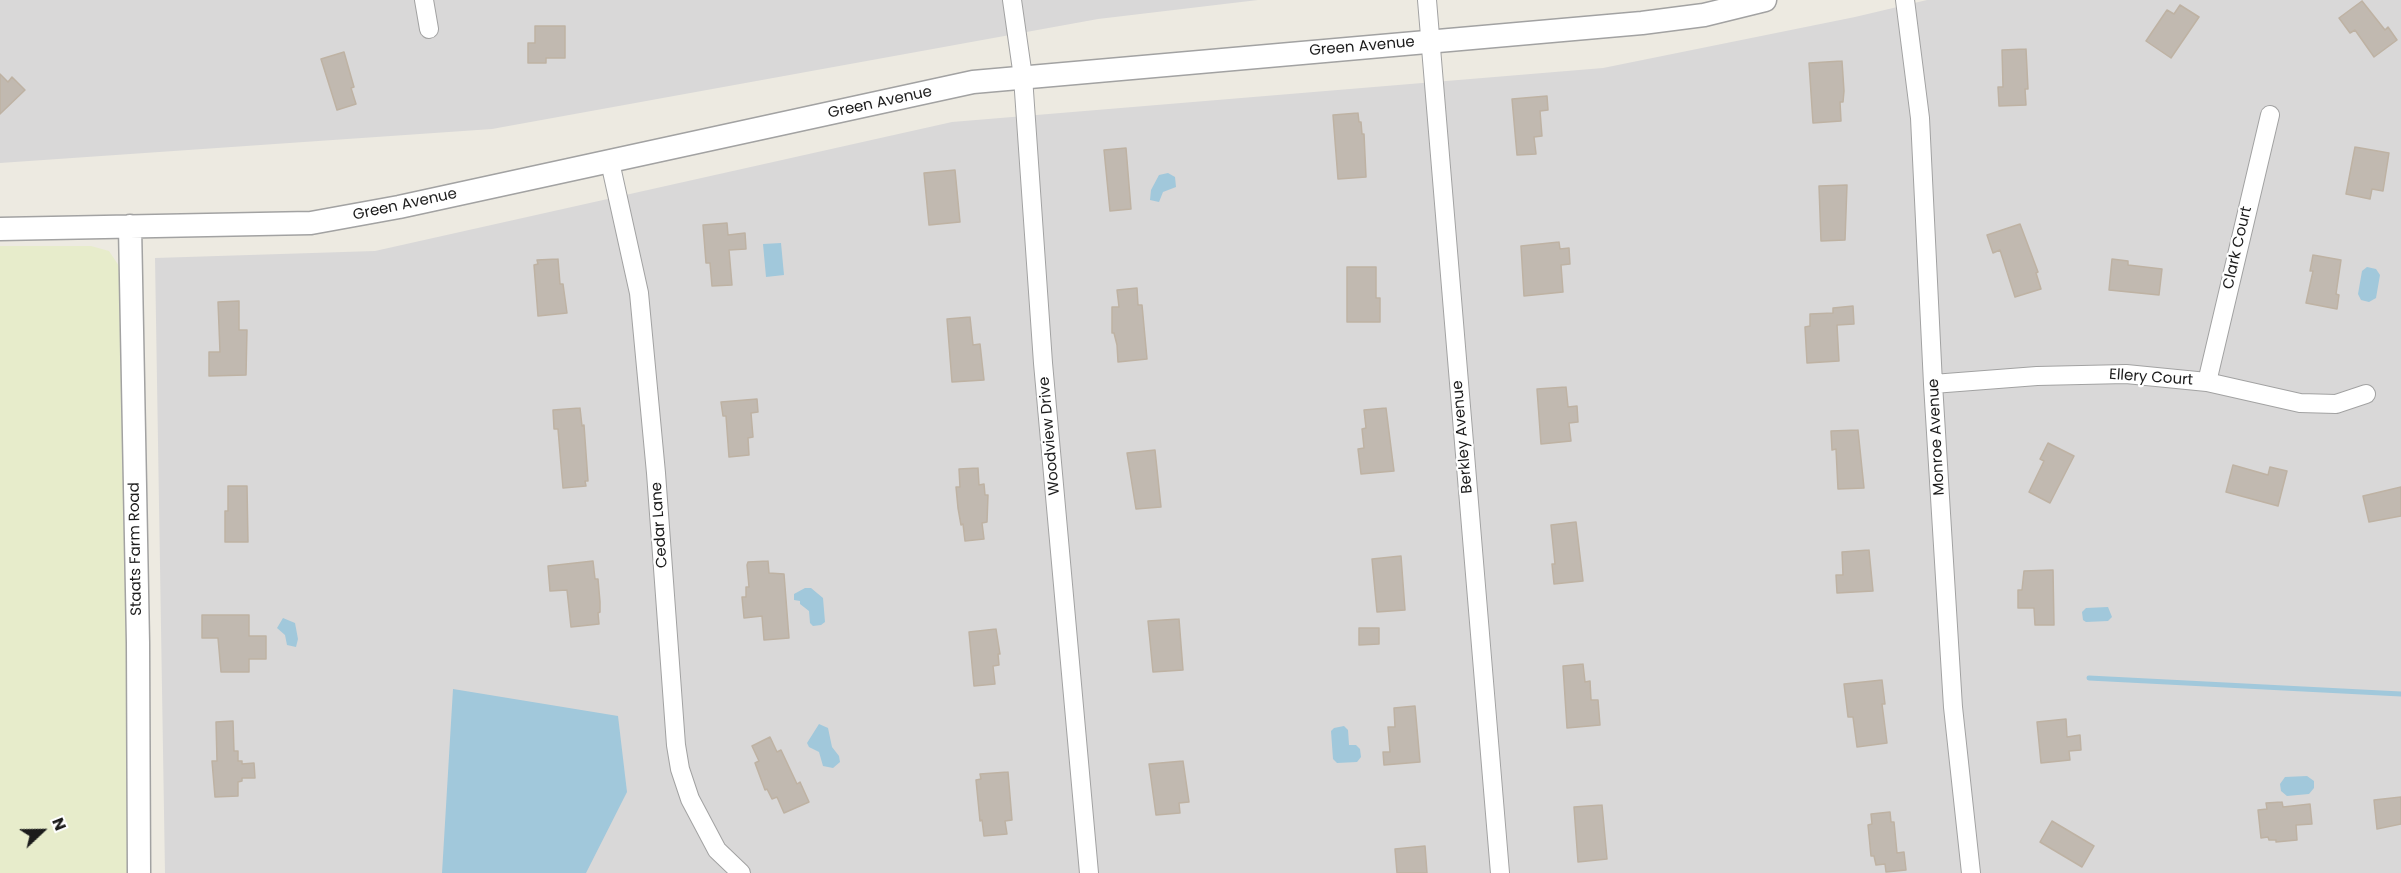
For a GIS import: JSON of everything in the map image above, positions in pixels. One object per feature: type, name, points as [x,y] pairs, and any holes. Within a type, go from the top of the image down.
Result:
[{"type":"street","points":[[424,0],[429,28]]},
{"type":"street","name":"Woodview Drive","points":[[1012,0],[1023,77],[1043,363],[1089,873]]},
{"type":"street","name":"Berkley Avenue","points":[[1427,0],[1500,873]]},
{"type":"street","name":"Green Avenue","points":[[0,229],[311,223],[399,207],[974,82],[1675,20],[1765,0]]},
{"type":"street","name":"Monroe Avenue","points":[[1905,0],[1921,130],[1933,384],[1953,707],[1971,873]]},
{"type":"street","name":"Clark Court","points":[[2207,382],[2270,115]]},
{"type":"street","name":"Cedar Lane","points":[[610,162],[639,293],[656,473],[677,753],[690,799],[717,850],[741,873]]},
{"type":"street","name":"Staats Farm Road","points":[[130,226],[138,643],[139,873]]},
{"type":"street","name":"Ellery Court","points":[[1933,384],[2037,376],[2126,374],[2207,382],[2300,403],[2336,404],[2366,394]]},
{"type":"shaded area","points":[[0,0],[1258,0],[1098,19],[492,129],[0,163]]},
{"type":"shaded area","points":[[1927,0],[2401,0],[2401,873],[165,873],[155,258],[375,251],[952,122],[1603,68],[1855,17]]},
{"type":"green space","points":[[0,246],[91,246],[109,251],[119,266],[139,873],[0,873]]},
{"type":"water","points":[[1168,173],[1175,177],[1176,187],[1163,192],[1159,202],[1150,200],[1151,190],[1159,175]]},
{"type":"water","points":[[781,243],[784,275],[766,277],[763,244]]},
{"type":"water","points":[[2367,267],[2376,269],[2380,275],[2376,298],[2369,302],[2361,300],[2358,294],[2362,271]]},
{"type":"water","points":[[805,588],[811,588],[823,598],[825,622],[821,625],[813,626],[810,623],[809,611],[800,604],[800,601],[794,600],[794,594]]},
{"type":"water","points":[[2108,607],[2112,617],[2108,621],[2086,622],[2083,620],[2082,612],[2086,608]]},
{"type":"water","points":[[283,618],[295,623],[298,639],[296,647],[287,645],[285,635],[277,628]]},
{"type":"water","points":[[453,689],[618,716],[627,792],[586,873],[442,873]]},
{"type":"water","points":[[819,724],[828,728],[832,747],[839,756],[840,762],[833,768],[823,766],[819,752],[809,747],[807,743]]},
{"type":"water","points":[[1344,726],[1348,730],[1349,745],[1356,745],[1360,749],[1361,757],[1357,762],[1337,763],[1333,759],[1331,731]]},
{"type":"water","points":[[2307,776],[2314,781],[2314,788],[2309,794],[2287,796],[2281,791],[2280,784],[2285,777]]},
{"type":"building","points":[[2362,1],[2385,30],[2388,27],[2397,40],[2374,57],[2355,30],[2350,33],[2339,18]]},
{"type":"building","points":[[2180,5],[2199,17],[2171,58],[2146,41],[2167,10],[2174,14]]},
{"type":"building","points":[[535,26],[565,26],[565,58],[546,58],[546,63],[528,63],[528,43],[535,43]]},
{"type":"building","points":[[2026,49],[2028,89],[2025,89],[2026,105],[1999,106],[1998,87],[2003,87],[2002,50]]},
{"type":"building","points":[[344,52],[354,87],[351,88],[356,104],[337,110],[321,59]]},
{"type":"building","points":[[1842,61],[1844,91],[1843,102],[1840,102],[1841,121],[1813,123],[1809,63]]},
{"type":"building","points":[[0,74],[8,82],[12,77],[25,90],[0,114]]},
{"type":"building","points":[[1547,96],[1548,110],[1540,111],[1542,136],[1534,137],[1536,154],[1517,155],[1512,99]]},
{"type":"building","points":[[1358,113],[1362,134],[1364,134],[1366,177],[1338,179],[1333,115]]},
{"type":"building","points":[[2355,147],[2389,153],[2383,191],[2372,189],[2370,199],[2346,194]]},
{"type":"building","points":[[1126,148],[1131,209],[1110,211],[1104,150]]},
{"type":"building","points":[[955,170],[960,222],[929,225],[924,173]]},
{"type":"building","points":[[1847,185],[1845,240],[1821,241],[1819,186]]},
{"type":"building","points":[[727,223],[728,235],[745,233],[746,249],[729,250],[732,285],[712,286],[710,263],[706,263],[703,225]]},
{"type":"building","points":[[2020,224],[2038,272],[2036,273],[2041,289],[2015,297],[2000,250],[1993,253],[1987,235]]},
{"type":"building","points":[[1559,242],[1560,249],[1569,248],[1570,264],[1561,265],[1563,292],[1524,296],[1521,246]]},
{"type":"building","points":[[2313,255],[2341,260],[2336,294],[2339,295],[2337,309],[2306,303],[2313,271],[2310,271]]},
{"type":"building","points":[[558,259],[560,284],[563,284],[567,313],[538,316],[534,265],[538,264],[537,260]]},
{"type":"building","points":[[2112,259],[2128,261],[2128,265],[2162,269],[2159,295],[2109,290]]},
{"type":"building","points":[[1347,267],[1376,267],[1376,298],[1380,298],[1380,322],[1347,322]]},
{"type":"building","points":[[1137,288],[1138,305],[1142,305],[1147,359],[1118,362],[1117,345],[1114,333],[1112,333],[1112,307],[1119,307],[1117,290]]},
{"type":"building","points":[[239,301],[239,330],[247,330],[246,375],[209,376],[209,352],[220,352],[218,302]]},
{"type":"building","points":[[1853,306],[1854,324],[1837,325],[1839,361],[1807,363],[1805,327],[1810,326],[1810,314],[1833,313],[1833,308]]},
{"type":"building","points":[[970,317],[973,345],[980,344],[984,380],[952,382],[947,319]]},
{"type":"building","points":[[1566,387],[1568,407],[1577,406],[1578,422],[1569,423],[1571,441],[1541,444],[1537,389]]},
{"type":"building","points":[[757,399],[758,412],[751,413],[753,437],[748,438],[749,455],[729,457],[726,416],[723,416],[721,402]]},
{"type":"building","points":[[580,408],[582,426],[584,425],[588,481],[585,481],[586,486],[563,488],[558,429],[554,429],[553,410]]},
{"type":"building","points":[[1386,408],[1394,471],[1361,474],[1358,449],[1364,448],[1362,429],[1366,428],[1364,410]]},
{"type":"building","points":[[1858,430],[1864,488],[1838,489],[1836,449],[1832,450],[1831,431]]},
{"type":"building","points":[[2048,443],[2074,456],[2050,503],[2029,492],[2044,461],[2040,459]]},
{"type":"building","points":[[1155,450],[1161,507],[1136,509],[1127,453]]},
{"type":"building","points":[[2233,465],[2268,475],[2270,467],[2287,471],[2278,506],[2226,492]]},
{"type":"building","points":[[978,468],[979,485],[984,484],[985,495],[988,495],[987,522],[982,523],[984,539],[965,541],[956,487],[960,487],[959,469]]},
{"type":"building","points":[[228,486],[247,486],[248,542],[225,542]]},
{"type":"building","points":[[2401,487],[2401,516],[2369,522],[2363,496]]},
{"type":"building","points":[[1576,522],[1583,581],[1554,584],[1552,564],[1555,564],[1551,525]]},
{"type":"building","points":[[1869,550],[1873,591],[1837,593],[1836,575],[1843,575],[1842,552]]},
{"type":"building","points":[[1401,556],[1405,610],[1377,612],[1372,559]]},
{"type":"building","points":[[593,561],[595,579],[598,579],[599,624],[571,627],[567,590],[550,591],[548,566]]},
{"type":"building","points":[[768,561],[769,573],[784,574],[789,638],[764,640],[762,616],[744,618],[742,597],[746,597],[746,587],[749,587],[748,562]]},
{"type":"building","points":[[2053,570],[2054,625],[2035,625],[2034,608],[2018,608],[2018,590],[2022,590],[2024,571]]},
{"type":"building","points":[[202,615],[249,615],[249,636],[266,636],[266,659],[249,659],[249,672],[221,672],[218,638],[202,638]]},
{"type":"building","points":[[1179,619],[1183,670],[1153,672],[1148,621]]},
{"type":"building","points":[[1359,628],[1379,628],[1379,644],[1359,645]]},
{"type":"building","points":[[996,629],[1000,654],[998,654],[999,665],[993,666],[995,684],[974,686],[969,632]]},
{"type":"building","points":[[1583,664],[1585,682],[1590,681],[1591,700],[1598,700],[1600,725],[1567,728],[1563,666]]},
{"type":"building","points":[[1882,680],[1885,704],[1882,704],[1887,743],[1857,747],[1853,717],[1848,717],[1844,684]]},
{"type":"building","points":[[1415,706],[1420,762],[1384,765],[1383,752],[1390,752],[1388,727],[1395,727],[1394,708]]},
{"type":"building","points":[[2066,719],[2067,737],[2080,735],[2081,750],[2069,751],[2070,760],[2041,763],[2037,722]]},
{"type":"building","points":[[233,721],[234,751],[238,751],[238,761],[242,761],[242,764],[254,763],[255,778],[242,778],[242,781],[238,782],[238,796],[215,797],[212,761],[217,761],[216,722]]},
{"type":"building","points":[[770,737],[777,752],[781,750],[797,784],[800,782],[809,802],[784,813],[777,797],[772,799],[767,789],[765,790],[755,763],[759,761],[752,746]]},
{"type":"building","points":[[1183,761],[1189,802],[1179,803],[1180,813],[1156,815],[1149,764]]},
{"type":"building","points":[[1008,772],[1012,820],[1005,821],[1007,834],[984,836],[982,820],[980,821],[976,780],[981,779],[980,774]]},
{"type":"building","points":[[2401,797],[2401,824],[2377,829],[2374,800]]},
{"type":"building","points":[[2282,802],[2283,807],[2310,804],[2312,824],[2296,825],[2297,840],[2276,842],[2276,840],[2269,840],[2268,837],[2261,838],[2258,810],[2267,809],[2266,803]]},
{"type":"building","points":[[1602,805],[1607,859],[1578,862],[1574,807]]},
{"type":"building","points":[[1890,812],[1891,822],[1894,822],[1897,853],[1904,852],[1906,870],[1886,872],[1885,864],[1876,865],[1874,856],[1871,856],[1868,825],[1872,824],[1871,814]]},
{"type":"building","points":[[2052,821],[2094,846],[2082,867],[2040,842]]},
{"type":"building","points":[[1425,846],[1427,873],[1397,873],[1395,849]]},
{"type":"waterway","points":[[2089,678],[2401,694]]}]
